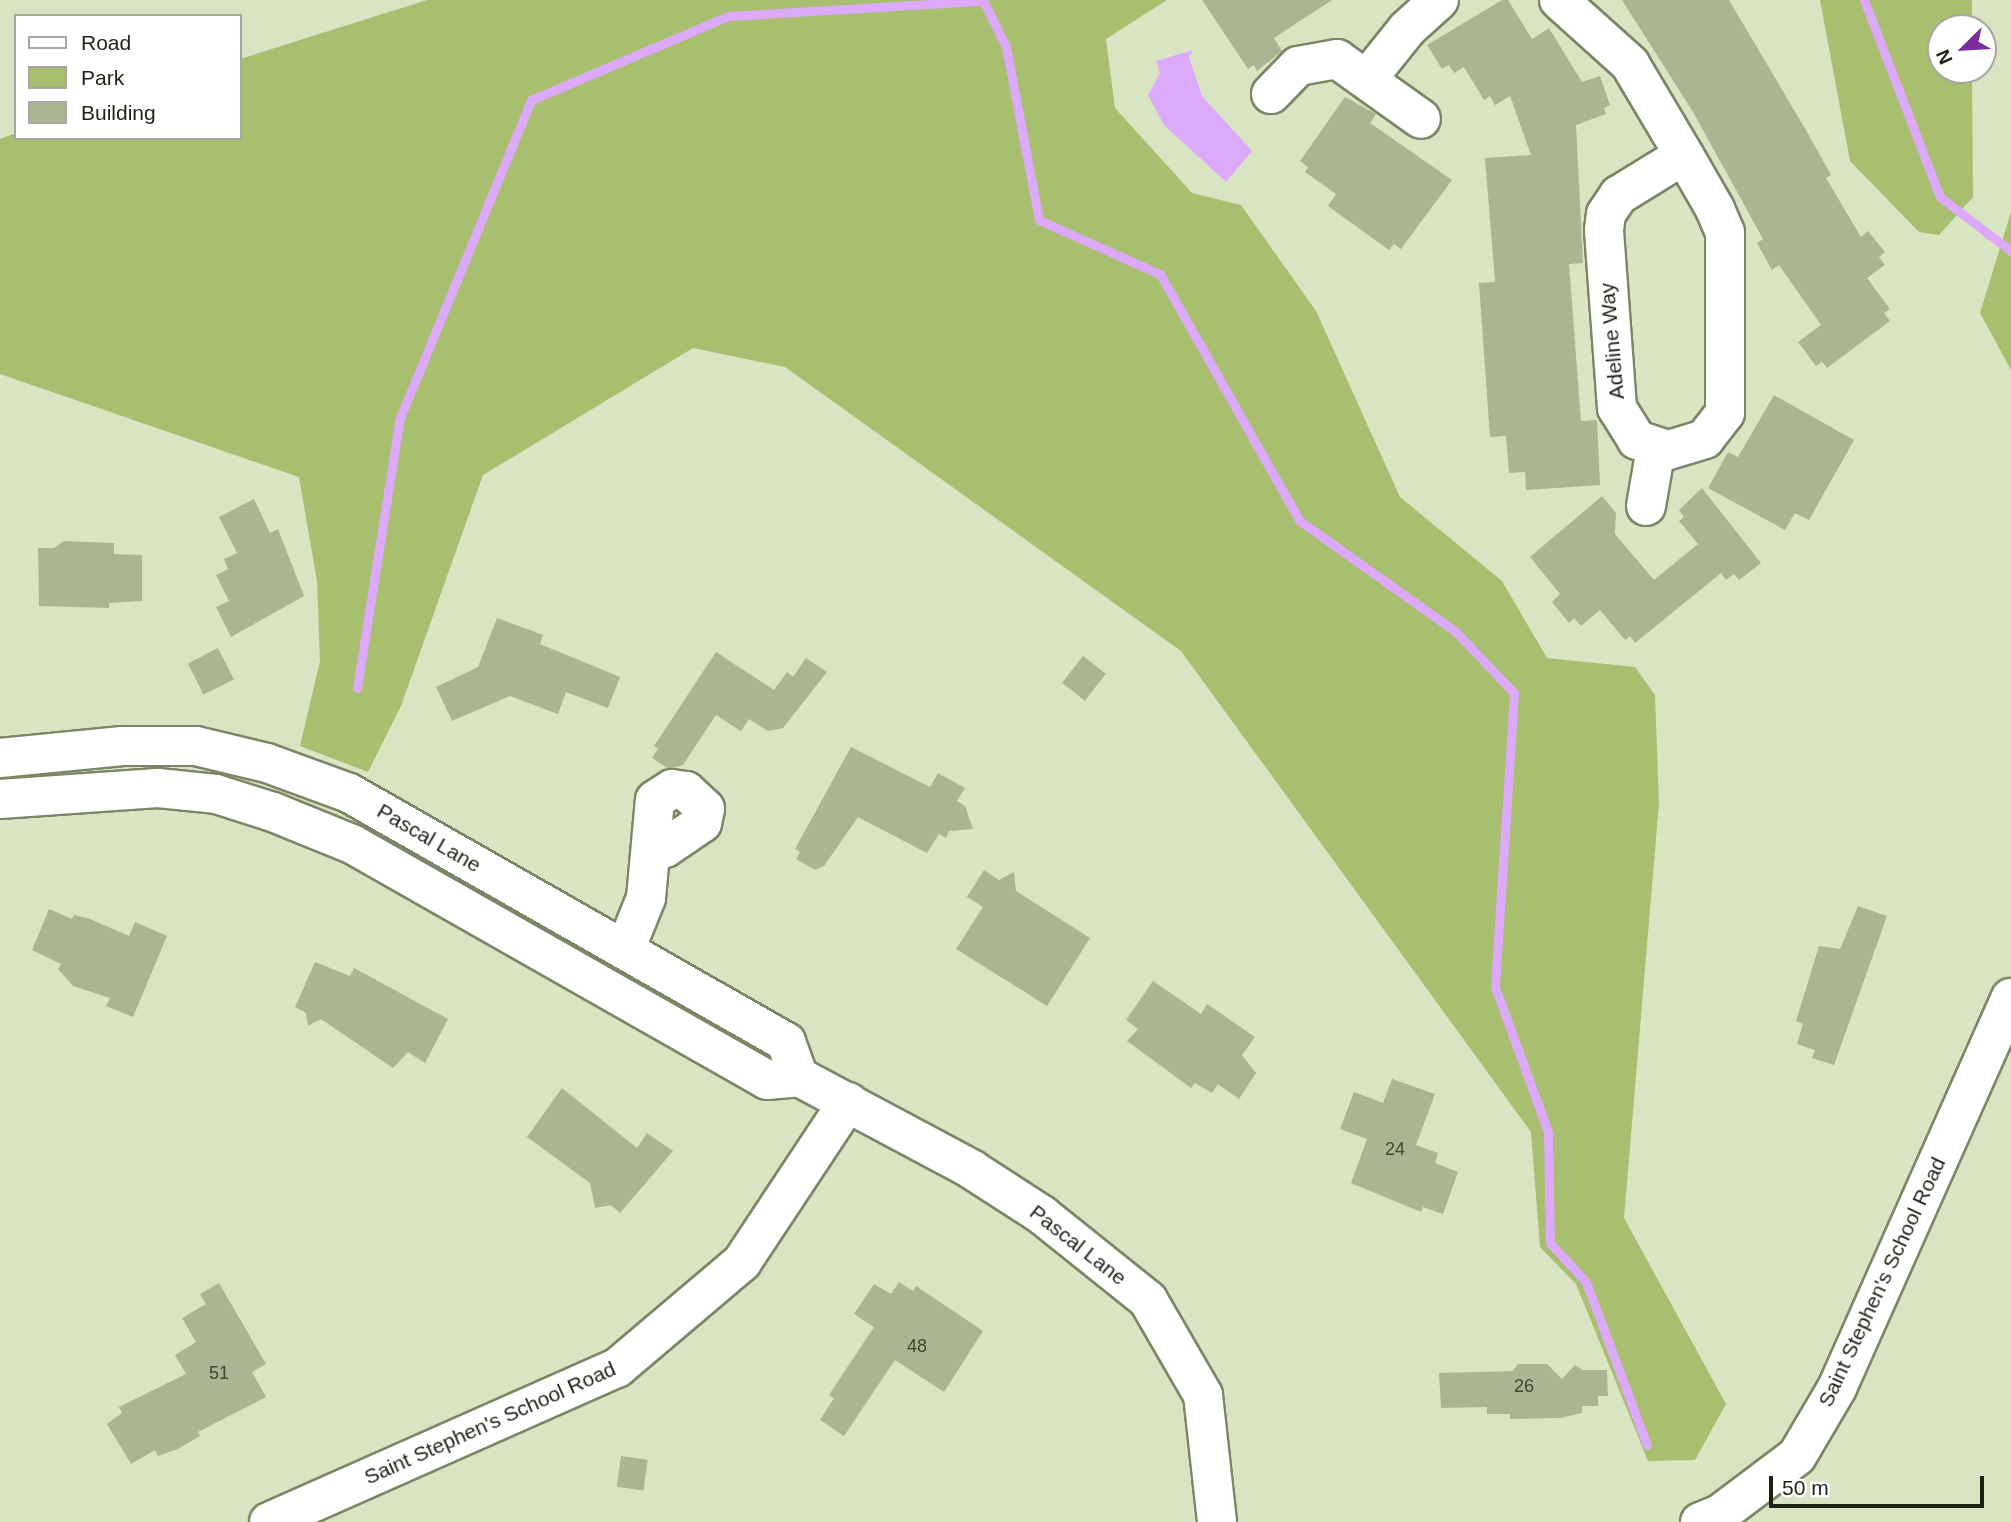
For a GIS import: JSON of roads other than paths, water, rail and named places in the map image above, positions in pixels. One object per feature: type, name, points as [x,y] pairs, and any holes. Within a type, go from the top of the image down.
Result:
[{"type":"street","points":[[1367,79],[1406,29],[1439,0]]},
{"type":"street","points":[[1559,0],[1630,64],[1684,155],[1725,232],[1726,404],[1721,423],[1705,439],[1682,448],[1656,448],[1646,506]]},
{"type":"street","points":[[1271,94],[1288,71],[1314,60],[1337,59],[1421,119]]},
{"type":"street","name":"Adeline Way","points":[[1656,448],[1630,434],[1616,408],[1604,230],[1619,195],[1684,155]]},
{"type":"street","name":"Pascal Lane","points":[[0,758],[122,746],[196,746],[267,763],[349,793],[786,1042],[799,1077]]},
{"type":"street","name":"Pascal Lane","points":[[0,799],[158,788],[216,794],[274,812],[352,844],[767,1080],[799,1077],[848,1102],[1042,1215],[1148,1300],[1203,1395],[1217,1522]]},
{"type":"street","points":[[625,950],[646,898],[652,849]]},
{"type":"street","name":"Saint Stephen's School Road","points":[[1700,1522],[1720,1514],[1797,1456],[1837,1388],[2011,998]]},
{"type":"street","name":"Saint Stephen's School Road","points":[[269,1522],[617,1368],[742,1262],[848,1102]]},
{"type":"waterway","points":[[983,0],[1006,47],[1039,220],[1160,274],[1300,521],[1456,632],[1514,693],[1495,987],[1548,1132],[1550,1243],[1586,1282],[1647,1445]]},
{"type":"waterway","points":[[1864,0],[1940,197],[2011,251]]},
{"type":"waterway","points":[[357,688],[400,418],[531,100],[728,16],[983,1]]}]
